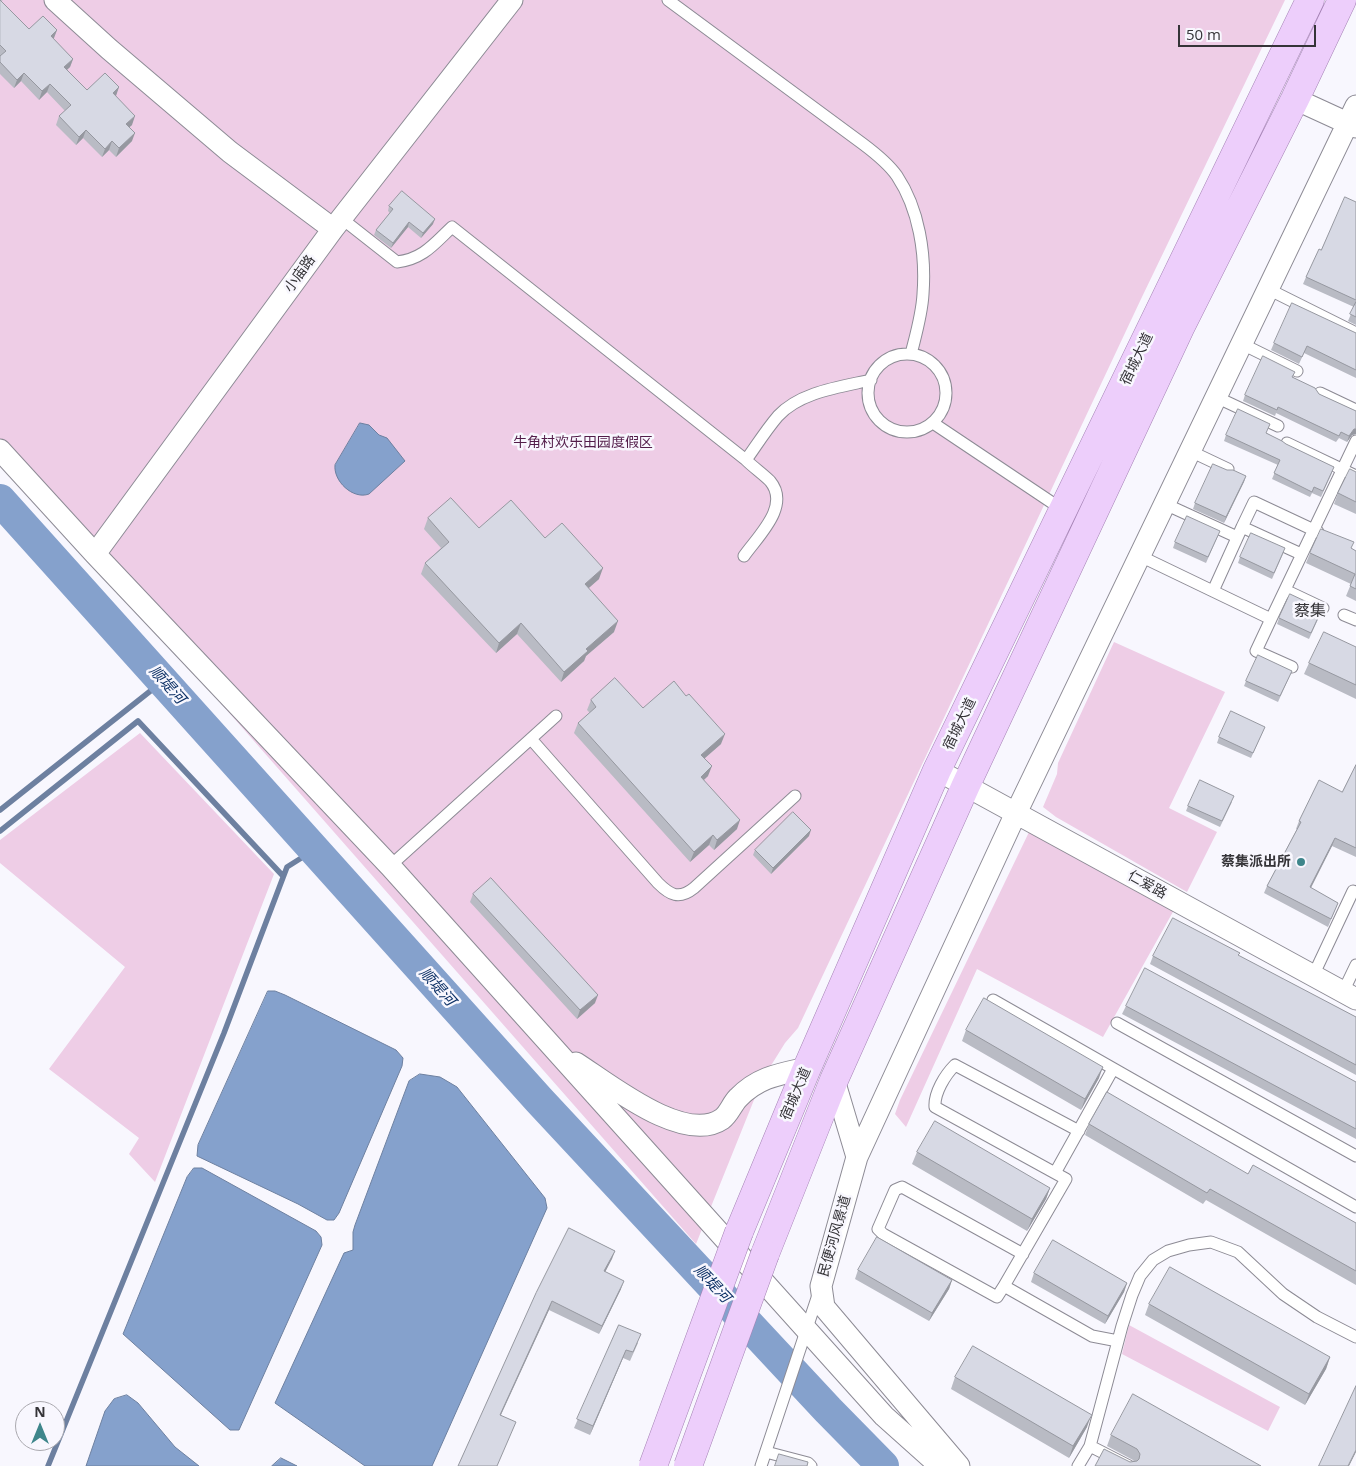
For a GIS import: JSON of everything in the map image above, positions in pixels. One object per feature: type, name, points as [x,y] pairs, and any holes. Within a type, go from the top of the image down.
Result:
[{"type":"main road","name":"宿城大道","points":[[653,1466],[738,1232],[807,1068],[937,770],[1310,0]]},
{"type":"main road","name":"宿城大道","points":[[688,1466],[765,1254],[834,1080],[966,785],[1180,328],[1295,99],[1342,0]]},
{"type":"street","points":[[56,0],[109,49],[230,152],[337,224]]},
{"type":"street","name":"小庙路","points":[[95,554],[337,224],[512,0]]},
{"type":"street","points":[[1295,99],[1353,119]]},
{"type":"street","name":"民便河风景道","points":[[960,1466],[824,1307],[821,1286],[857,1157],[1016,813],[1216,397],[1353,119]]},
{"type":"street","points":[[0,450],[95,554],[390,866],[884,1416],[940,1466]]},
{"type":"street","name":"仁爱路","points":[[937,770],[1350,996]]},
{"type":"street","points":[[553,1048],[652,1112],[670,1120],[692,1126],[710,1126],[724,1118],[738,1098],[768,1076],[807,1068]]},
{"type":"street","points":[[834,1080],[857,1157]]},
{"type":"lane","points":[[668,0],[883,159],[896,174],[915,213],[924,270],[923,295],[911,354]]},
{"type":"lane","points":[[337,224],[397,262],[410,261],[423,253],[452,227],[746,460],[769,481],[775,490],[777,501],[774,514],[744,556]]},
{"type":"lane","points":[[1268,290],[1356,333]]},
{"type":"lane","points":[[1242,344],[1297,371]]},
{"type":"lane","points":[[911,354],[924,358],[934,365],[942,375],[946,387],[946,400],[941,413],[933,423],[922,429],[909,432],[896,431],[885,425],[876,416],[870,405],[868,392],[871,380],[877,369],[886,360],[898,355],[911,354]]},
{"type":"lane","points":[[746,460],[778,415],[796,403],[815,394],[871,380]]},
{"type":"lane","points":[[1320,393],[1356,410]]},
{"type":"lane","points":[[1216,397],[1278,426]]},
{"type":"lane","points":[[933,423],[1063,510]]},
{"type":"lane","points":[[1292,667],[1256,651],[1356,441]]},
{"type":"lane","points":[[1287,443],[1356,476]]},
{"type":"lane","points":[[1190,451],[1228,469]]},
{"type":"lane","points":[[1213,591],[1254,502],[1331,537]]},
{"type":"lane","points":[[1165,504],[1302,554]]},
{"type":"lane","points":[[1140,556],[1271,619]]},
{"type":"lane","points":[[1285,590],[1322,608]]},
{"type":"lane","points":[[1344,615],[1356,620]]},
{"type":"lane","points":[[390,866],[556,716]]},
{"type":"lane","points":[[531,739],[666,892],[676,895],[686,894],[795,796]]},
{"type":"lane","points":[[1313,976],[1353,891]]},
{"type":"lane","points":[[1350,996],[1356,965]]},
{"type":"lane","points":[[993,1000],[1356,1207]]},
{"type":"lane","points":[[1117,1023],[1356,1156]]},
{"type":"lane","points":[[1023,1254],[902,1187],[895,1190],[878,1229],[883,1234],[997,1297],[1023,1254],[1066,1179],[935,1107],[935,1099],[949,1071],[955,1065],[1078,1131]]},
{"type":"lane","points":[[1055,1173],[1113,1070]]},
{"type":"lane","points":[[1078,1466],[1090,1446],[1132,1295],[1140,1276],[1153,1260],[1168,1252],[1189,1245],[1210,1242],[1238,1252],[1283,1294],[1317,1317],[1356,1337]]},
{"type":"lane","points":[[761,1466],[821,1286]]},
{"type":"lane","points":[[1004,1286],[1092,1336],[1118,1341]]},
{"type":"lane","points":[[1090,1446],[1129,1466]]},
{"type":"lane","points":[[766,1452],[808,1463],[811,1466]]},
{"type":"green space","name":"牛角村欢乐田园度假区","points":[[0,0],[1285,0],[1141,299],[798,1028],[785,1043],[762,1080],[696,1244],[0,452]]},
{"type":"green space","points":[[1114,642],[1225,692],[1169,808],[1217,832],[1187,892],[1056,817],[1043,807],[1057,774],[1058,763]]},
{"type":"green space","points":[[140,733],[274,874],[155,1182],[129,1154],[139,1138],[49,1069],[125,967],[0,863],[0,840]]},
{"type":"green space","points":[[1030,830],[1174,910],[1103,1037],[977,969],[906,1127],[895,1114],[900,1100]]},
{"type":"green space","points":[[1129,1325],[1280,1407],[1268,1431],[1122,1354]]},
{"type":"water","points":[[360,423],[369,425],[379,435],[387,438],[405,461],[369,494],[363,495],[351,492],[345,488],[335,471],[335,465]]},
{"type":"water","points":[[268,991],[275,991],[285,995],[396,1050],[403,1058],[402,1066],[339,1213],[334,1220],[327,1220],[298,1204],[197,1156],[198,1145]]},
{"type":"water","points":[[420,1074],[440,1077],[457,1087],[545,1198],[547,1208],[432,1466],[365,1466],[275,1403],[344,1253],[353,1250],[355,1225],[409,1081]]},
{"type":"water","points":[[194,1168],[202,1168],[316,1231],[321,1237],[322,1245],[239,1430],[230,1430],[123,1334],[187,1177]]},
{"type":"water","points":[[127,1395],[138,1403],[175,1447],[199,1466],[86,1466],[105,1411],[114,1399]]},
{"type":"water","points":[[281,1458],[297,1466],[272,1466]]},
{"type":"building","points":[[0,0],[29,29],[43,16],[57,30],[51,36],[73,59],[64,67],[87,90],[105,73],[119,87],[113,93],[135,116],[126,124],[135,133],[119,148],[112,141],[105,149],[86,130],[79,137],[59,116],[71,105],[50,84],[42,91],[24,73],[17,80],[0,62],[0,56],[6,51],[0,45]]},
{"type":"building","points":[[402,191],[435,219],[423,233],[409,222],[393,243],[376,230],[393,209],[389,206]]},
{"type":"building","points":[[1345,197],[1356,202],[1356,300],[1306,277],[1319,249],[1321,250]]},
{"type":"building","points":[[1356,302],[1356,317],[1350,314]]},
{"type":"building","points":[[1292,303],[1356,333],[1356,370],[1307,346],[1302,357],[1274,343]]},
{"type":"building","points":[[1263,356],[1295,372],[1292,377],[1315,388],[1319,394],[1356,411],[1356,429],[1349,436],[1341,432],[1339,436],[1278,407],[1277,410],[1245,395]]},
{"type":"building","points":[[1238,409],[1270,424],[1266,433],[1334,467],[1323,491],[1314,487],[1312,492],[1274,473],[1280,460],[1226,435]]},
{"type":"building","points":[[1213,464],[1246,476],[1226,517],[1195,503]]},
{"type":"building","points":[[1350,469],[1356,472],[1356,502],[1338,493]]},
{"type":"building","points":[[451,498],[479,528],[511,500],[545,538],[562,523],[603,568],[585,584],[618,621],[586,649],[588,651],[564,672],[521,623],[499,643],[425,563],[449,542],[428,518]]},
{"type":"building","points":[[1187,516],[1220,531],[1208,557],[1175,542]]},
{"type":"building","points":[[1321,529],[1354,542],[1351,548],[1356,551],[1356,589],[1350,586],[1355,574],[1310,553]]},
{"type":"building","points":[[1251,533],[1285,548],[1274,573],[1240,557]]},
{"type":"building","points":[[1290,594],[1322,609],[1311,633],[1279,618]]},
{"type":"building","points":[[1324,632],[1356,647],[1356,685],[1309,663]]},
{"type":"building","points":[[1258,655],[1292,671],[1280,696],[1246,681]]},
{"type":"building","points":[[615,678],[643,708],[674,681],[686,696],[689,694],[725,734],[701,755],[712,766],[701,777],[740,820],[717,840],[713,835],[694,852],[578,723],[596,707],[591,700]]},
{"type":"building","points":[[1231,711],[1265,727],[1253,753],[1219,737]]},
{"type":"building","points":[[1356,765],[1356,848],[1335,838],[1310,887],[1338,903],[1331,919],[1267,886],[1301,822],[1299,821],[1319,780],[1342,792]]},
{"type":"building","points":[[1200,780],[1234,796],[1222,821],[1188,806]]},
{"type":"building","points":[[793,812],[811,830],[773,868],[755,850]]},
{"type":"building","points":[[491,878],[598,995],[580,1010],[473,894]]},
{"type":"building","points":[[1173,918],[1240,953],[1238,955],[1356,1017],[1356,1065],[1153,956]]},
{"type":"building","points":[[1145,968],[1356,1082],[1356,1129],[1126,1006]]},
{"type":"building","points":[[984,998],[1103,1067],[1085,1099],[966,1030]]},
{"type":"building","points":[[1107,1092],[1248,1174],[1253,1165],[1356,1223],[1356,1271],[1210,1189],[1207,1193],[1089,1124]]},
{"type":"building","points":[[935,1121],[1050,1188],[1032,1219],[917,1152]]},
{"type":"building","points":[[569,1228],[615,1251],[604,1271],[624,1281],[602,1326],[552,1301],[500,1415],[516,1422],[497,1466],[458,1466],[536,1293]]},
{"type":"building","points":[[877,1237],[952,1280],[932,1313],[858,1270]]},
{"type":"building","points":[[1053,1240],[1127,1283],[1108,1316],[1034,1273]]},
{"type":"building","points":[[1170,1267],[1330,1357],[1309,1394],[1149,1304]]},
{"type":"building","points":[[619,1325],[641,1334],[633,1352],[626,1350],[593,1426],[577,1419]]},
{"type":"building","points":[[973,1346],[1092,1415],[1073,1446],[955,1377]]},
{"type":"building","points":[[1356,1386],[1356,1450],[1348,1466],[1319,1466]]},
{"type":"building","points":[[1133,1394],[1261,1466],[1095,1466],[1104,1449],[1130,1462],[1139,1459],[1140,1454],[1137,1449],[1111,1435]]},
{"type":"building","points":[[779,1454],[808,1462],[807,1466],[775,1466]]},
{"type":"waterway","name":"顺堤河","points":[[0,500],[539,1100],[828,1410],[883,1466]]},
{"type":"waterway","points":[[0,810],[163,681]]},
{"type":"waterway","points":[[0,831],[138,721],[283,876]]},
{"type":"waterway","points":[[48,1466],[224,1033],[287,867],[314,850]]},
{"type":"place","name":"蔡集派出所","points":[[1301,862]]},
{"type":"district","name":"蔡集","points":[[1310,611]]}]
